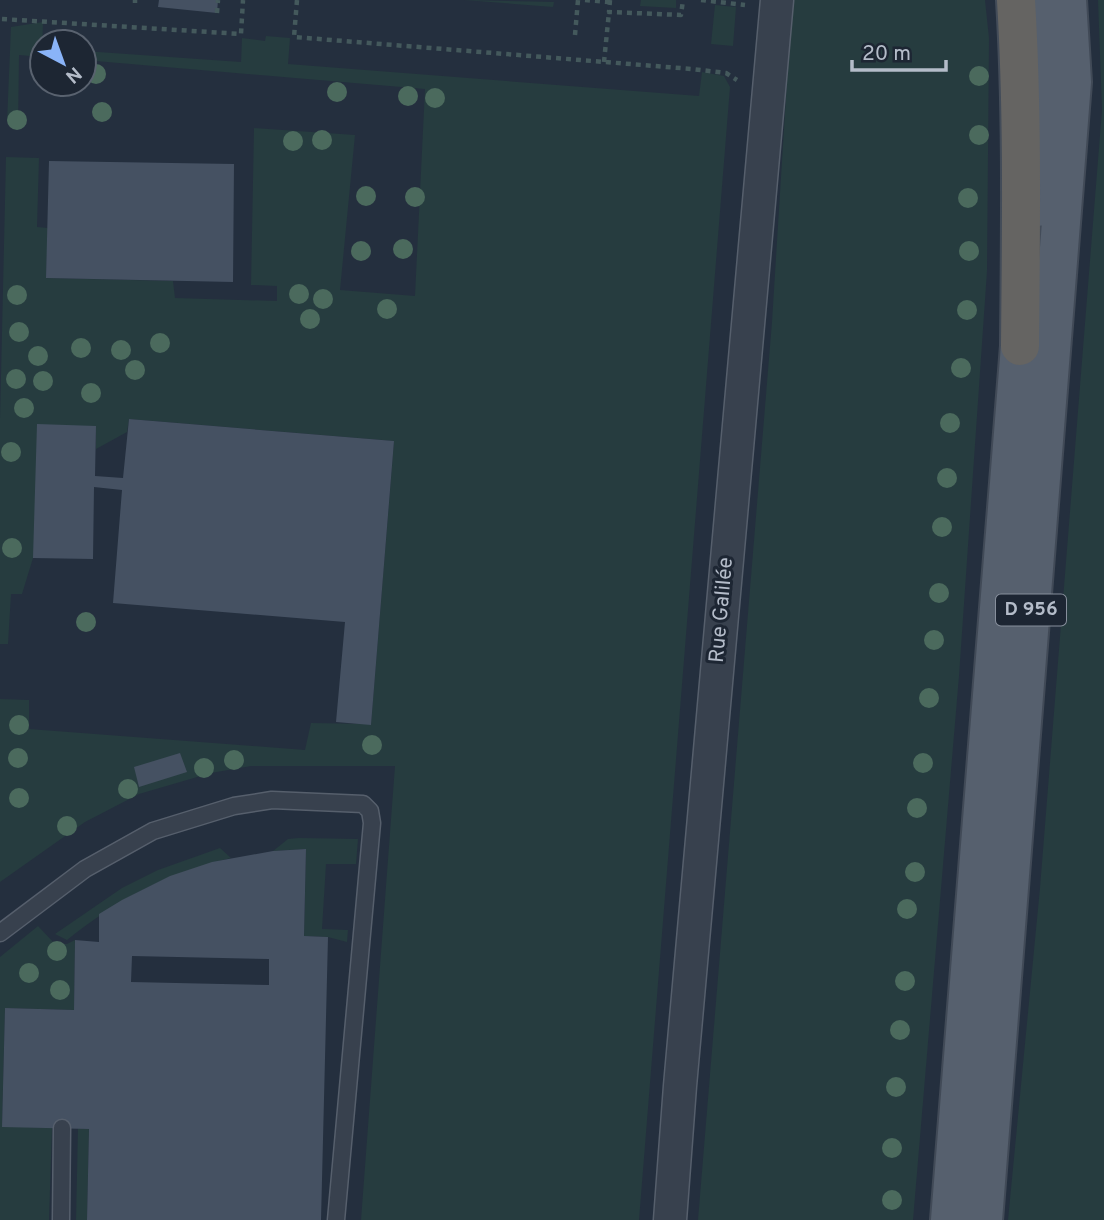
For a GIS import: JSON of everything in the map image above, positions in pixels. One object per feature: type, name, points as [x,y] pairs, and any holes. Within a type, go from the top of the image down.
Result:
[{"type":"highway","name":"D 956","points":[[1016,0],[1021,182],[1020,346]]},
{"type":"main road","name":"D 956","points":[[950,1220],[1020,346],[1036,234],[1042,116],[1040,0]]},
{"type":"main road","name":"D 956","points":[[983,1220],[1072,82],[1067,0]]},
{"type":"street","name":"Rue Galilée","points":[[670,1220],[777,0]]},
{"type":"lane","points":[[0,933],[85,869],[153,831],[223,810],[272,800],[363,804],[370,811],[372,823],[336,1220]]},
{"type":"lane","points":[[61,1220],[62,1128]]},
{"type":"path","points":[[217,13],[218,0]]},
{"type":"path","points":[[2,19],[241,34],[243,0]]},
{"type":"path","points":[[297,0],[294,37],[726,73],[737,80]]},
{"type":"path","points":[[575,35],[578,0]]},
{"type":"path","points":[[585,0],[610,1],[604,62]]},
{"type":"path","points":[[609,12],[681,15],[683,0]]},
{"type":"path","points":[[701,0],[745,5]]},
{"type":"green space","points":[[464,0],[554,2],[553,7]]},
{"type":"green space","points":[[641,0],[676,0],[676,8],[640,6]]},
{"type":"green space","points":[[792,0],[985,0],[989,38],[987,271],[959,676],[913,1220],[698,1220],[772,322]]},
{"type":"green space","points":[[1098,0],[1104,0],[1104,1220],[1008,1220],[1040,888],[1102,110]]},
{"type":"green space","points":[[715,5],[736,7],[733,46],[711,44]]},
{"type":"green space","points":[[43,22],[43,28],[28,28],[28,56],[19,55],[18,129],[7,122],[11,27]]},
{"type":"green space","points":[[266,36],[290,38],[288,64],[699,96],[702,72],[724,76],[730,87],[639,1220],[361,1220],[395,766],[251,766],[211,773],[139,794],[85,822],[0,882],[0,699],[29,700],[29,729],[305,750],[311,723],[371,724],[394,441],[129,419],[127,432],[96,449],[96,426],[33,558],[22,594],[11,594],[8,644],[0,644],[0,420],[6,157],[39,158],[37,227],[48,228],[46,278],[173,281],[175,298],[277,301],[277,286],[251,285],[254,128],[355,135],[340,290],[415,296],[425,89],[98,61],[98,52],[241,62],[242,38],[265,41]]},
{"type":"green space","points":[[288,839],[358,839],[356,864],[326,864],[322,929],[348,930],[347,942],[328,937],[304,936],[306,849],[273,851]]},
{"type":"green space","points":[[220,848],[231,858],[207,864],[144,889],[67,940],[55,934],[122,888],[158,870]]},
{"type":"green space","points":[[38,926],[55,944],[67,944],[75,940],[74,1010],[5,1008],[2,1126],[52,1128],[49,1220],[0,1220],[0,957]]},
{"type":"green space","points":[[78,1128],[89,1129],[87,1220],[76,1220]]},
{"type":"building","points":[[159,0],[218,0],[217,13],[158,7]]},
{"type":"building","points":[[49,161],[234,164],[233,282],[46,278]]},
{"type":"building","points":[[129,419],[394,441],[371,725],[336,722],[345,622],[113,603],[122,490],[94,487],[93,559],[33,558],[37,424],[96,426],[95,476],[123,478]]},
{"type":"building","points":[[180,753],[187,772],[139,787],[134,767]]},
{"type":"building","points":[[306,849],[304,936],[328,937],[321,1220],[87,1220],[89,1129],[2,1127],[5,1008],[74,1010],[75,940],[99,942],[99,914],[170,876],[212,862],[273,851]],"holes":[[[132,956],[269,959],[269,985],[131,982]]]}]
